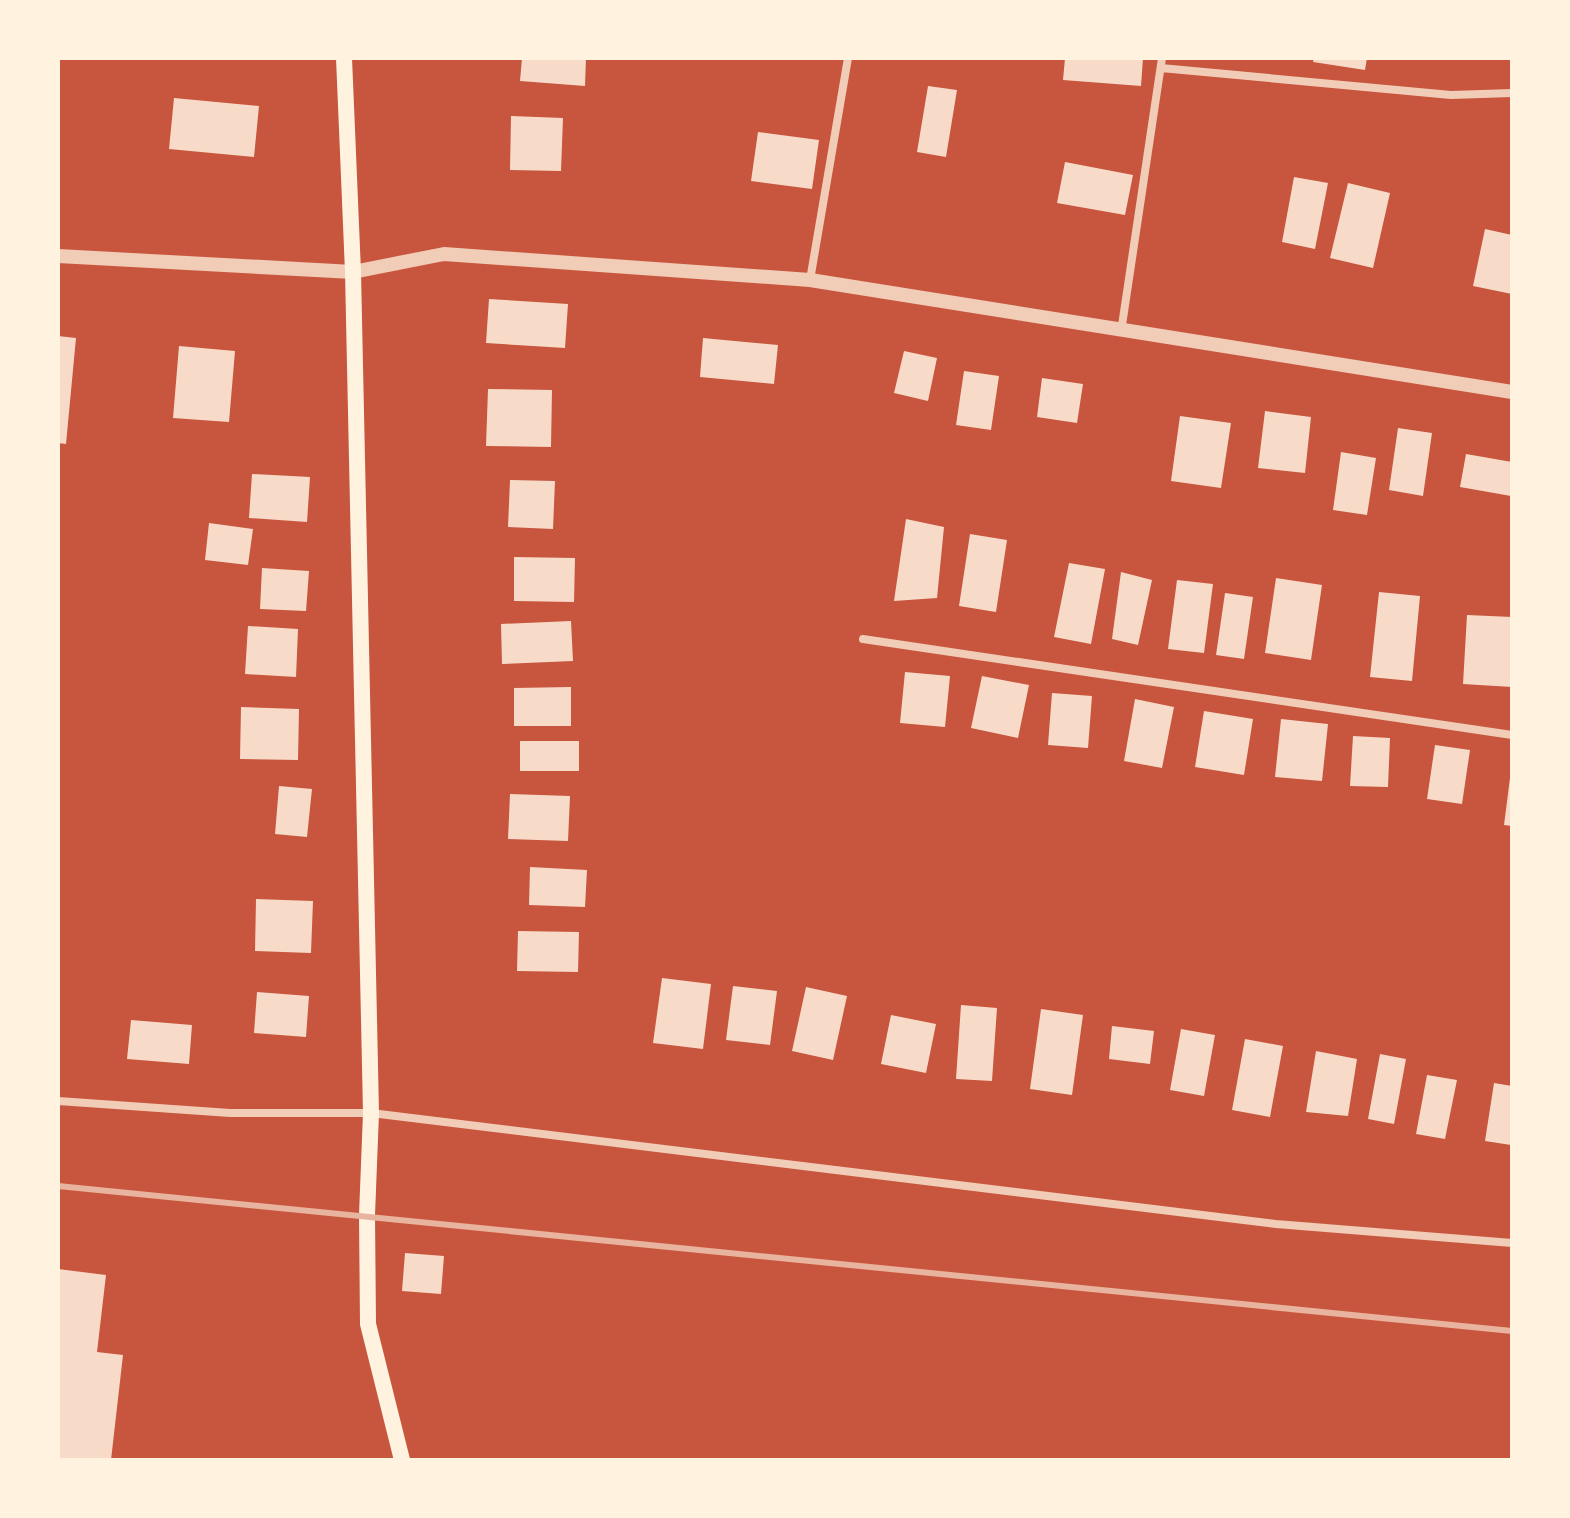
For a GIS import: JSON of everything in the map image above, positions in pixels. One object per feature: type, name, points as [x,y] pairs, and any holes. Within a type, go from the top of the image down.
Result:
[{"type":"main road","points":[[344,58],[353,272],[371,1113],[367,1215],[368,1324],[402,1460]]},
{"type":"street","points":[[810,280],[848,58]]},
{"type":"street","points":[[1121,333],[1162,58]]},
{"type":"street","points":[[1161,68],[1451,95],[1512,93]]},
{"type":"street","points":[[58,256],[353,272],[444,254],[810,280],[1121,333],[1512,392]]},
{"type":"street","points":[[863,639],[1512,735]]},
{"type":"street","points":[[58,1101],[230,1113],[371,1113],[1276,1224],[1512,1243]]},
{"type":"building","points":[[522,58],[586,58],[585,86],[520,81]]},
{"type":"building","points":[[1065,58],[1143,58],[1141,86],[1063,80]]},
{"type":"building","points":[[1314,58],[1367,58],[1365,70],[1313,62]]},
{"type":"building","points":[[928,86],[957,90],[946,157],[917,152]]},
{"type":"building","points":[[174,98],[259,106],[254,157],[169,149]]},
{"type":"building","points":[[511,116],[563,118],[561,171],[510,170]]},
{"type":"building","points":[[758,132],[819,140],[812,189],[751,181]]},
{"type":"building","points":[[1065,162],[1133,175],[1125,215],[1057,203]]},
{"type":"building","points":[[1294,177],[1328,183],[1315,249],[1282,242]]},
{"type":"building","points":[[1348,183],[1390,193],[1373,268],[1330,258]]},
{"type":"building","points":[[1485,229],[1512,235],[1512,294],[1473,286]]},
{"type":"building","points":[[489,299],[568,304],[565,348],[486,343]]},
{"type":"building","points":[[58,336],[76,338],[66,444],[58,443]]},
{"type":"building","points":[[703,338],[778,345],[774,384],[700,377]]},
{"type":"building","points":[[179,346],[235,351],[229,422],[173,418]]},
{"type":"building","points":[[904,351],[937,358],[928,401],[894,393]]},
{"type":"building","points":[[964,371],[999,376],[991,430],[956,425]]},
{"type":"building","points":[[1042,378],[1083,384],[1077,423],[1037,417]]},
{"type":"building","points":[[488,389],[552,390],[551,447],[486,446]]},
{"type":"building","points":[[1265,411],[1311,417],[1305,473],[1258,468]]},
{"type":"building","points":[[1180,416],[1231,423],[1221,488],[1171,481]]},
{"type":"building","points":[[1398,428],[1432,433],[1423,496],[1389,490]]},
{"type":"building","points":[[1341,452],[1376,458],[1367,515],[1333,510]]},
{"type":"building","points":[[1466,454],[1512,462],[1511,496],[1460,487]]},
{"type":"building","points":[[252,474],[310,477],[307,522],[249,518]]},
{"type":"building","points":[[510,480],[555,481],[553,529],[508,527]]},
{"type":"building","points":[[906,519],[944,527],[937,598],[894,601]]},
{"type":"building","points":[[209,523],[253,529],[248,565],[205,560]]},
{"type":"building","points":[[970,534],[1007,540],[996,612],[959,606]]},
{"type":"building","points":[[514,557],[575,558],[574,602],[514,601]]},
{"type":"building","points":[[1069,563],[1105,569],[1091,644],[1054,637]]},
{"type":"building","points":[[262,568],[309,571],[306,611],[260,609]]},
{"type":"building","points":[[1121,572],[1152,580],[1138,645],[1112,639]]},
{"type":"building","points":[[1276,578],[1322,585],[1311,660],[1265,653]]},
{"type":"building","points":[[1177,580],[1213,584],[1204,653],[1168,649]]},
{"type":"building","points":[[1379,592],[1420,596],[1412,681],[1370,677]]},
{"type":"building","points":[[1225,593],[1253,597],[1244,659],[1216,655]]},
{"type":"building","points":[[1467,615],[1512,617],[1512,687],[1463,684]]},
{"type":"building","points":[[571,621],[573,661],[502,664],[501,624]]},
{"type":"building","points":[[248,626],[298,629],[296,677],[245,674]]},
{"type":"building","points":[[905,672],[950,676],[945,727],[900,723]]},
{"type":"building","points":[[982,676],[1029,685],[1018,738],[971,728]]},
{"type":"building","points":[[571,687],[571,726],[514,726],[514,688]]},
{"type":"building","points":[[1052,693],[1092,696],[1088,748],[1048,745]]},
{"type":"building","points":[[1135,699],[1174,707],[1162,768],[1124,761]]},
{"type":"building","points":[[241,707],[299,709],[298,760],[240,759]]},
{"type":"building","points":[[1204,711],[1253,719],[1244,775],[1195,767]]},
{"type":"building","points":[[1281,719],[1328,724],[1322,781],[1275,777]]},
{"type":"building","points":[[1353,736],[1390,738],[1388,787],[1350,786]]},
{"type":"building","points":[[520,741],[579,741],[579,771],[520,771]]},
{"type":"building","points":[[1435,745],[1470,750],[1462,804],[1427,799]]},
{"type":"building","points":[[1512,778],[1512,826],[1504,825]]},
{"type":"building","points":[[279,786],[312,789],[307,837],[275,834]]},
{"type":"building","points":[[510,794],[570,796],[568,841],[508,839]]},
{"type":"building","points":[[530,867],[587,870],[585,907],[529,905]]},
{"type":"building","points":[[256,899],[313,901],[311,953],[255,951]]},
{"type":"building","points":[[518,931],[579,932],[578,972],[517,971]]},
{"type":"building","points":[[662,978],[711,984],[703,1049],[653,1043]]},
{"type":"building","points":[[733,986],[777,991],[770,1045],[726,1040]]},
{"type":"building","points":[[806,987],[847,996],[833,1060],[792,1051]]},
{"type":"building","points":[[257,992],[309,996],[306,1037],[254,1033]]},
{"type":"building","points":[[961,1005],[997,1008],[992,1081],[956,1079]]},
{"type":"building","points":[[1041,1009],[1083,1015],[1072,1095],[1030,1089]]},
{"type":"building","points":[[891,1015],[936,1024],[926,1073],[881,1064]]},
{"type":"building","points":[[131,1020],[192,1025],[189,1064],[127,1059]]},
{"type":"building","points":[[1112,1026],[1154,1031],[1150,1064],[1109,1059]]},
{"type":"building","points":[[1181,1029],[1215,1035],[1204,1096],[1170,1090]]},
{"type":"building","points":[[1245,1039],[1283,1046],[1270,1117],[1232,1110]]},
{"type":"building","points":[[1316,1051],[1357,1059],[1348,1116],[1306,1112]]},
{"type":"building","points":[[1380,1054],[1406,1059],[1394,1124],[1368,1119]]},
{"type":"building","points":[[1427,1075],[1457,1080],[1445,1139],[1416,1134]]},
{"type":"building","points":[[1494,1083],[1512,1086],[1511,1145],[1485,1141]]},
{"type":"building","points":[[405,1253],[444,1256],[441,1294],[402,1291]]},
{"type":"building","points":[[58,1269],[106,1275],[97,1352],[123,1355],[111,1460],[58,1460]]},
{"type":"railway","points":[[58,1186],[1512,1331]]}]
